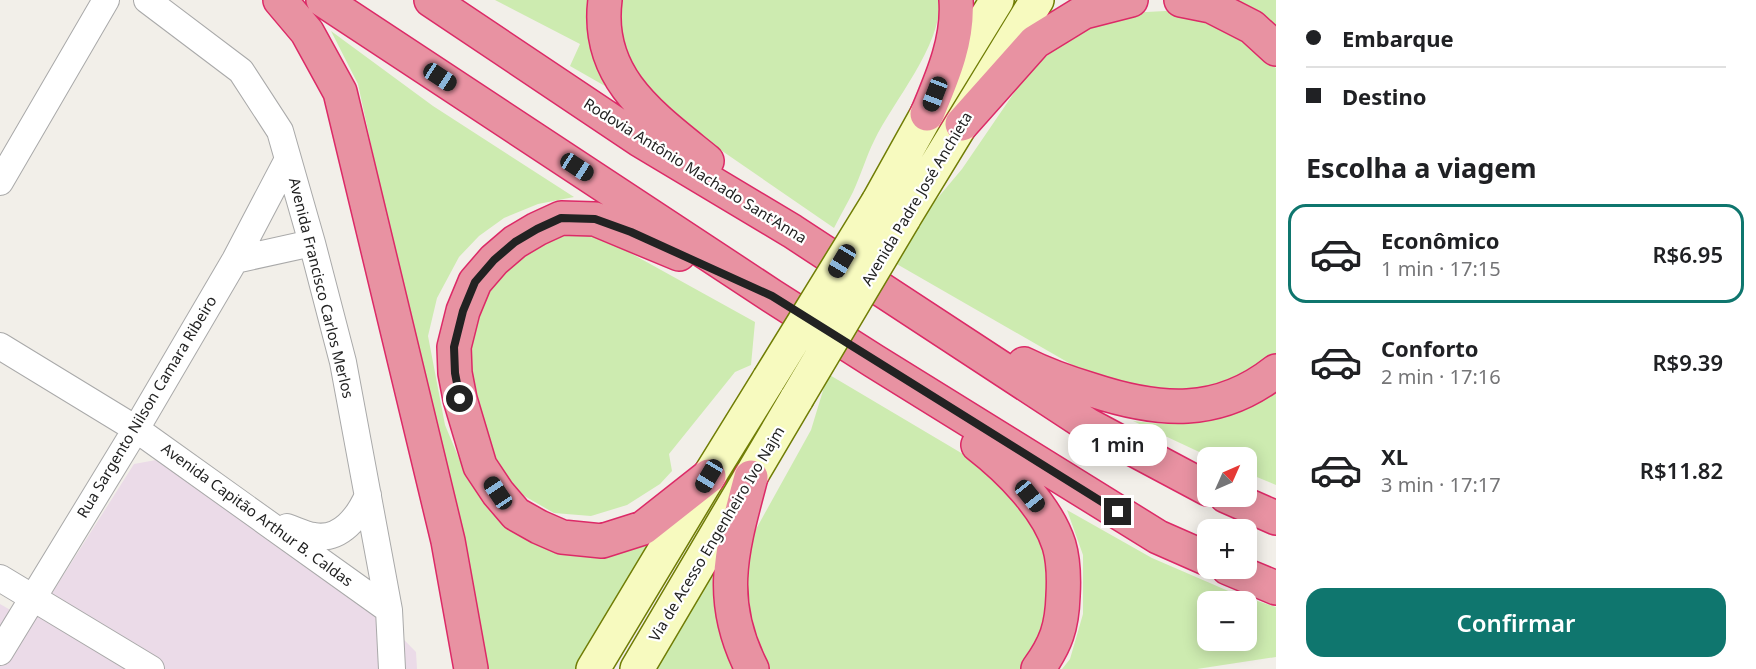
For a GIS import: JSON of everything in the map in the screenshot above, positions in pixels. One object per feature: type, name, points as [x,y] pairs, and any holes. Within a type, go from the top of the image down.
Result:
[{"type":"highway","points":[[280,0],[307,32],[340,92],[448,541],[471,669]]},
{"type":"highway","points":[[323,0],[874,361],[1158,537],[1197,554]]},
{"type":"highway","name":"Rodovia Antônio Machado Sant'Anna","points":[[431,0],[640,140],[792,231],[1088,425],[1197,483]]},
{"type":"highway","points":[[605,0],[602,22],[609,57],[626,85],[650,113],[792,231]]},
{"type":"highway","points":[[927,114],[950,56],[957,11],[956,0]]},
{"type":"highway","points":[[962,124],[1035,42],[1084,12],[1131,0]]},
{"type":"highway","points":[[1181,0],[1211,6],[1252,27],[1276,49]]},
{"type":"highway","points":[[709,476],[643,528],[602,541],[562,537],[516,514],[480,466],[463,409],[455,373],[454,347],[463,311],[475,282],[494,260],[515,242],[561,218],[595,219],[631,232],[772,296]]},
{"type":"highway","points":[[921,314],[1049,377],[1135,402],[1167,407],[1211,404],[1257,386],[1276,371]]},
{"type":"highway","points":[[874,361],[1006,467],[1046,518],[1059,544],[1064,583],[1062,615],[1053,647],[1038,669]]},
{"type":"highway","points":[[751,477],[733,544],[730,576],[732,608],[739,642],[752,669]]},
{"type":"highway","points":[[1251,507],[1276,518]]},
{"type":"highway","points":[[1254,579],[1276,588]]},
{"type":"main road","name":"Avenida Padre José Anchieta","points":[[797,398],[891,210],[927,114],[997,0]]},
{"type":"main road","name":"Avenida Padre José Anchieta","points":[[709,476],[769,379],[891,210],[962,124],[1037,0]]},
{"type":"main road","name":"Via de Acesso Engenheiro Ivo Najm","points":[[637,669],[797,398]]},
{"type":"main road","points":[[593,669],[709,476]]},
{"type":"street","points":[[0,182],[106,0]]},
{"type":"street","name":"Avenida Francisco Carlos Merlos","points":[[147,0],[241,71],[280,131],[343,362],[389,610],[392,669]]},
{"type":"street","name":"Rua Sargento Nilson Camara Ribeiro","points":[[0,652],[136,429],[235,260],[288,159]]},
{"type":"street","points":[[235,260],[312,243]]},
{"type":"street","name":"Avenida Capitão Arthur B. Caldas","points":[[0,346],[136,429],[267,520],[389,610]]},
{"type":"street","points":[[267,520],[315,537],[328,536],[351,523],[361,511],[368,495]]},
{"type":"street","points":[[0,578],[151,669]]},
{"type":"shaded area","points":[[156,460],[364,599],[416,652],[417,669],[0,669],[0,604],[33,623],[134,464]]},
{"type":"green space","points":[[495,0],[591,0],[586,26],[605,86],[570,66],[580,44]]},
{"type":"green space","points":[[614,0],[940,0],[933,37],[925,55],[874,141],[853,192],[834,228],[648,100],[628,76]]},
{"type":"green space","points":[[1222,0],[1276,0],[1276,37]]},
{"type":"green space","points":[[1185,10],[1237,32],[1276,68],[1276,359],[1196,397],[1102,382],[895,263],[925,213],[962,169],[1031,68],[1082,29],[1127,13]]},
{"type":"green space","points":[[331,31],[433,106],[574,197],[538,204],[504,218],[479,236],[459,257],[437,298],[428,336],[445,425],[468,480],[501,517],[533,536],[665,519],[577,669],[485,669],[478,614],[406,307],[358,84]]},
{"type":"green space","points":[[587,229],[755,322],[751,365],[735,372],[669,454],[672,471],[660,484],[627,505],[591,516],[554,513],[514,490],[486,453],[469,415],[472,309],[489,282],[552,234]]},
{"type":"green space","points":[[828,374],[995,473],[1018,494],[1051,564],[1048,606],[1037,652],[1024,669],[766,669],[742,594],[750,540],[811,430]]},
{"type":"green space","points":[[1276,384],[1276,485],[1257,477],[1257,447],[1197,447],[1197,451],[1133,421],[1163,424],[1210,418]]},
{"type":"green space","points":[[1067,510],[1152,558],[1228,591],[1197,591],[1197,651],[1257,651],[1257,601],[1276,607],[1276,657],[1197,669],[1062,669],[1070,659],[1083,614],[1083,555]]},
{"type":"green space","points":[[720,555],[715,607],[728,646],[739,669],[656,669],[657,658]]},
{"type":"route","points":[[460,399],[455,373],[454,347],[463,311],[475,282],[494,260],[515,242],[537,229],[561,218],[595,219],[631,232],[772,296],[1118,512]]}]
